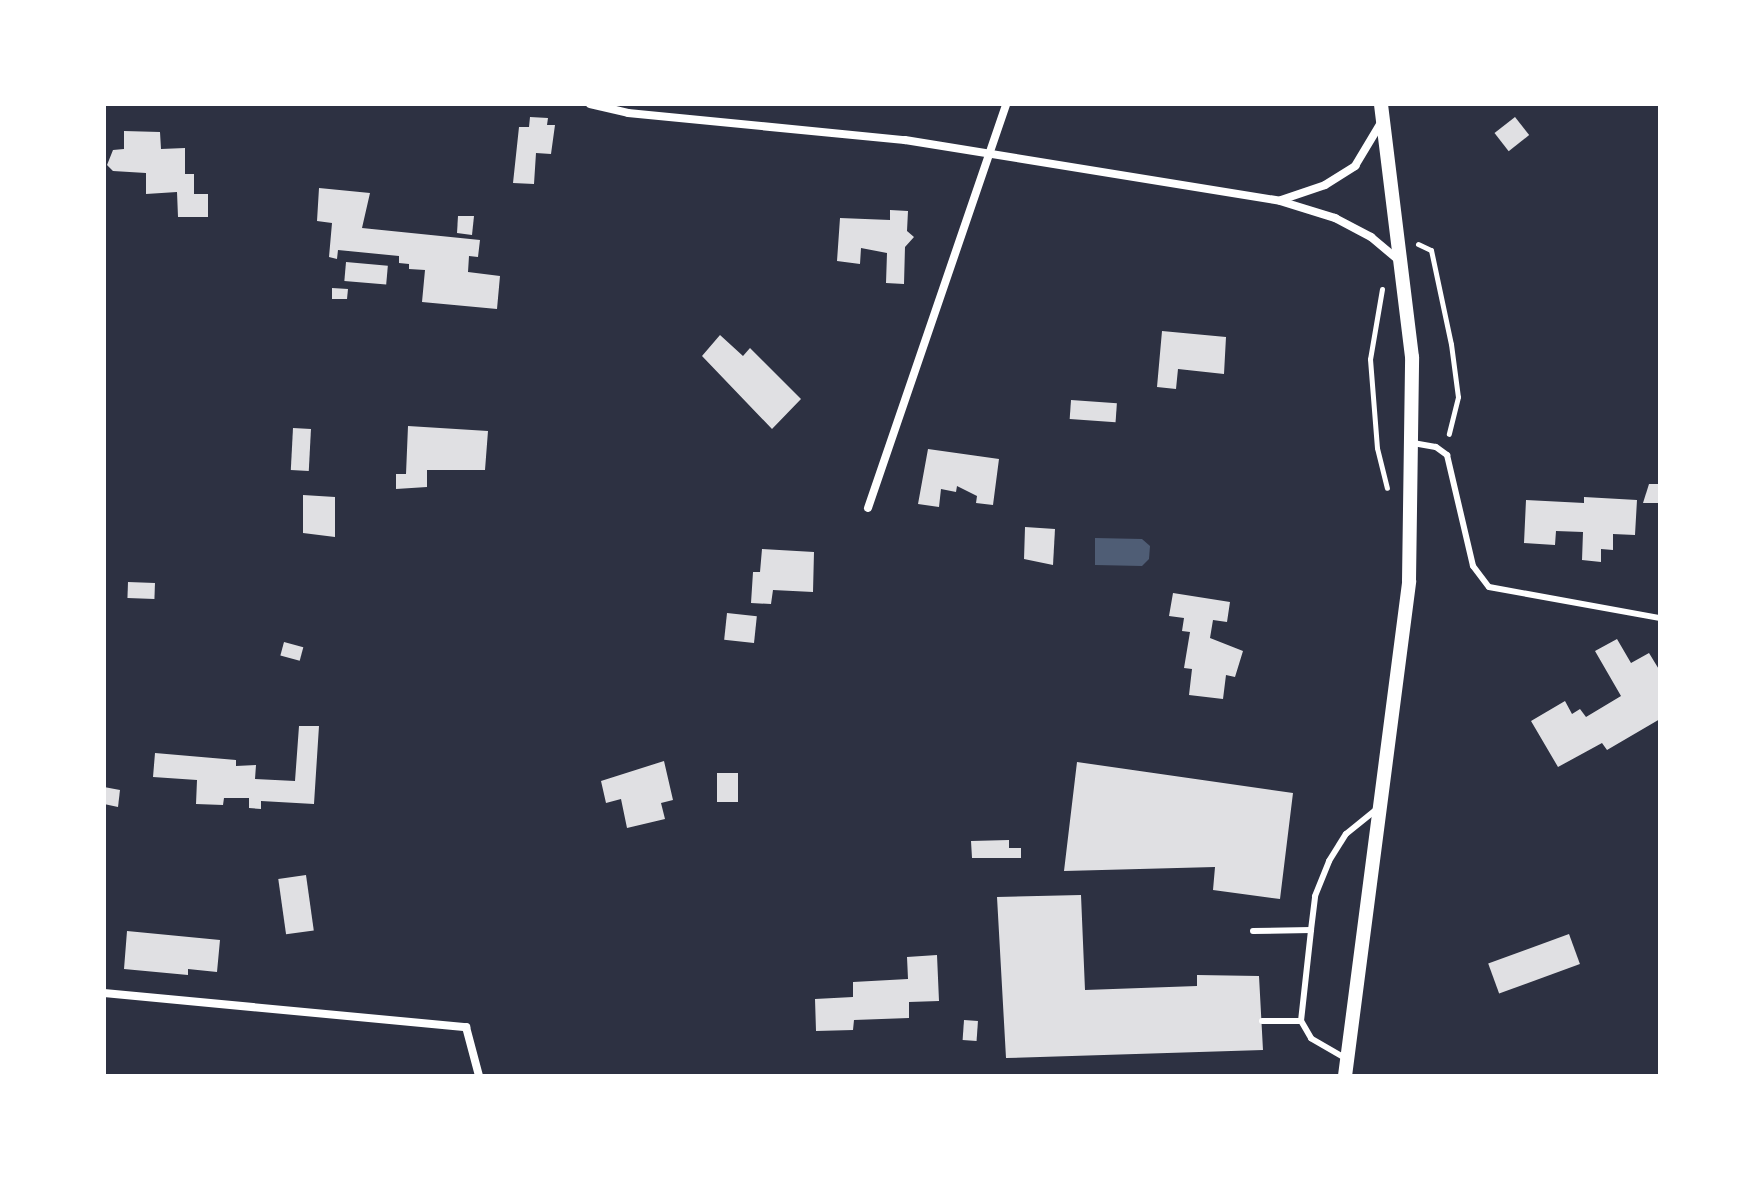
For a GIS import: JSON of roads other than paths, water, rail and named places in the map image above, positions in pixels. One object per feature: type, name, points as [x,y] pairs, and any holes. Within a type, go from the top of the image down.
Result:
[{"type":"street","points":[[590,104],[990,154],[1280,201],[1335,218],[1371,237],[1400,261]]},
{"type":"street","points":[[868,508],[1006,104]]},
{"type":"street","points":[[1280,201],[1325,185],[1355,166],[1382,111]]},
{"type":"street","points":[[1345,1076],[1382,805],[1411,526],[1412,357],[1382,111]]},
{"type":"street","points":[[104,993],[466,1027],[479,1076]]},
{"type":"lane","points":[[1413,443],[1444,452],[1454,474],[1473,566],[1489,587],[1660,618]]},
{"type":"lane","points":[[1346,1059],[1311,1038],[1301,1021],[1315,896],[1329,861],[1346,834],[1382,805]]},
{"type":"lane","points":[[1253,931],[1311,930]]},
{"type":"lane","points":[[1262,1021],[1301,1021]]},
{"type":"water","points":[[1095,538],[1142,539],[1150,546],[1149,559],[1142,566],[1095,565]]}]
